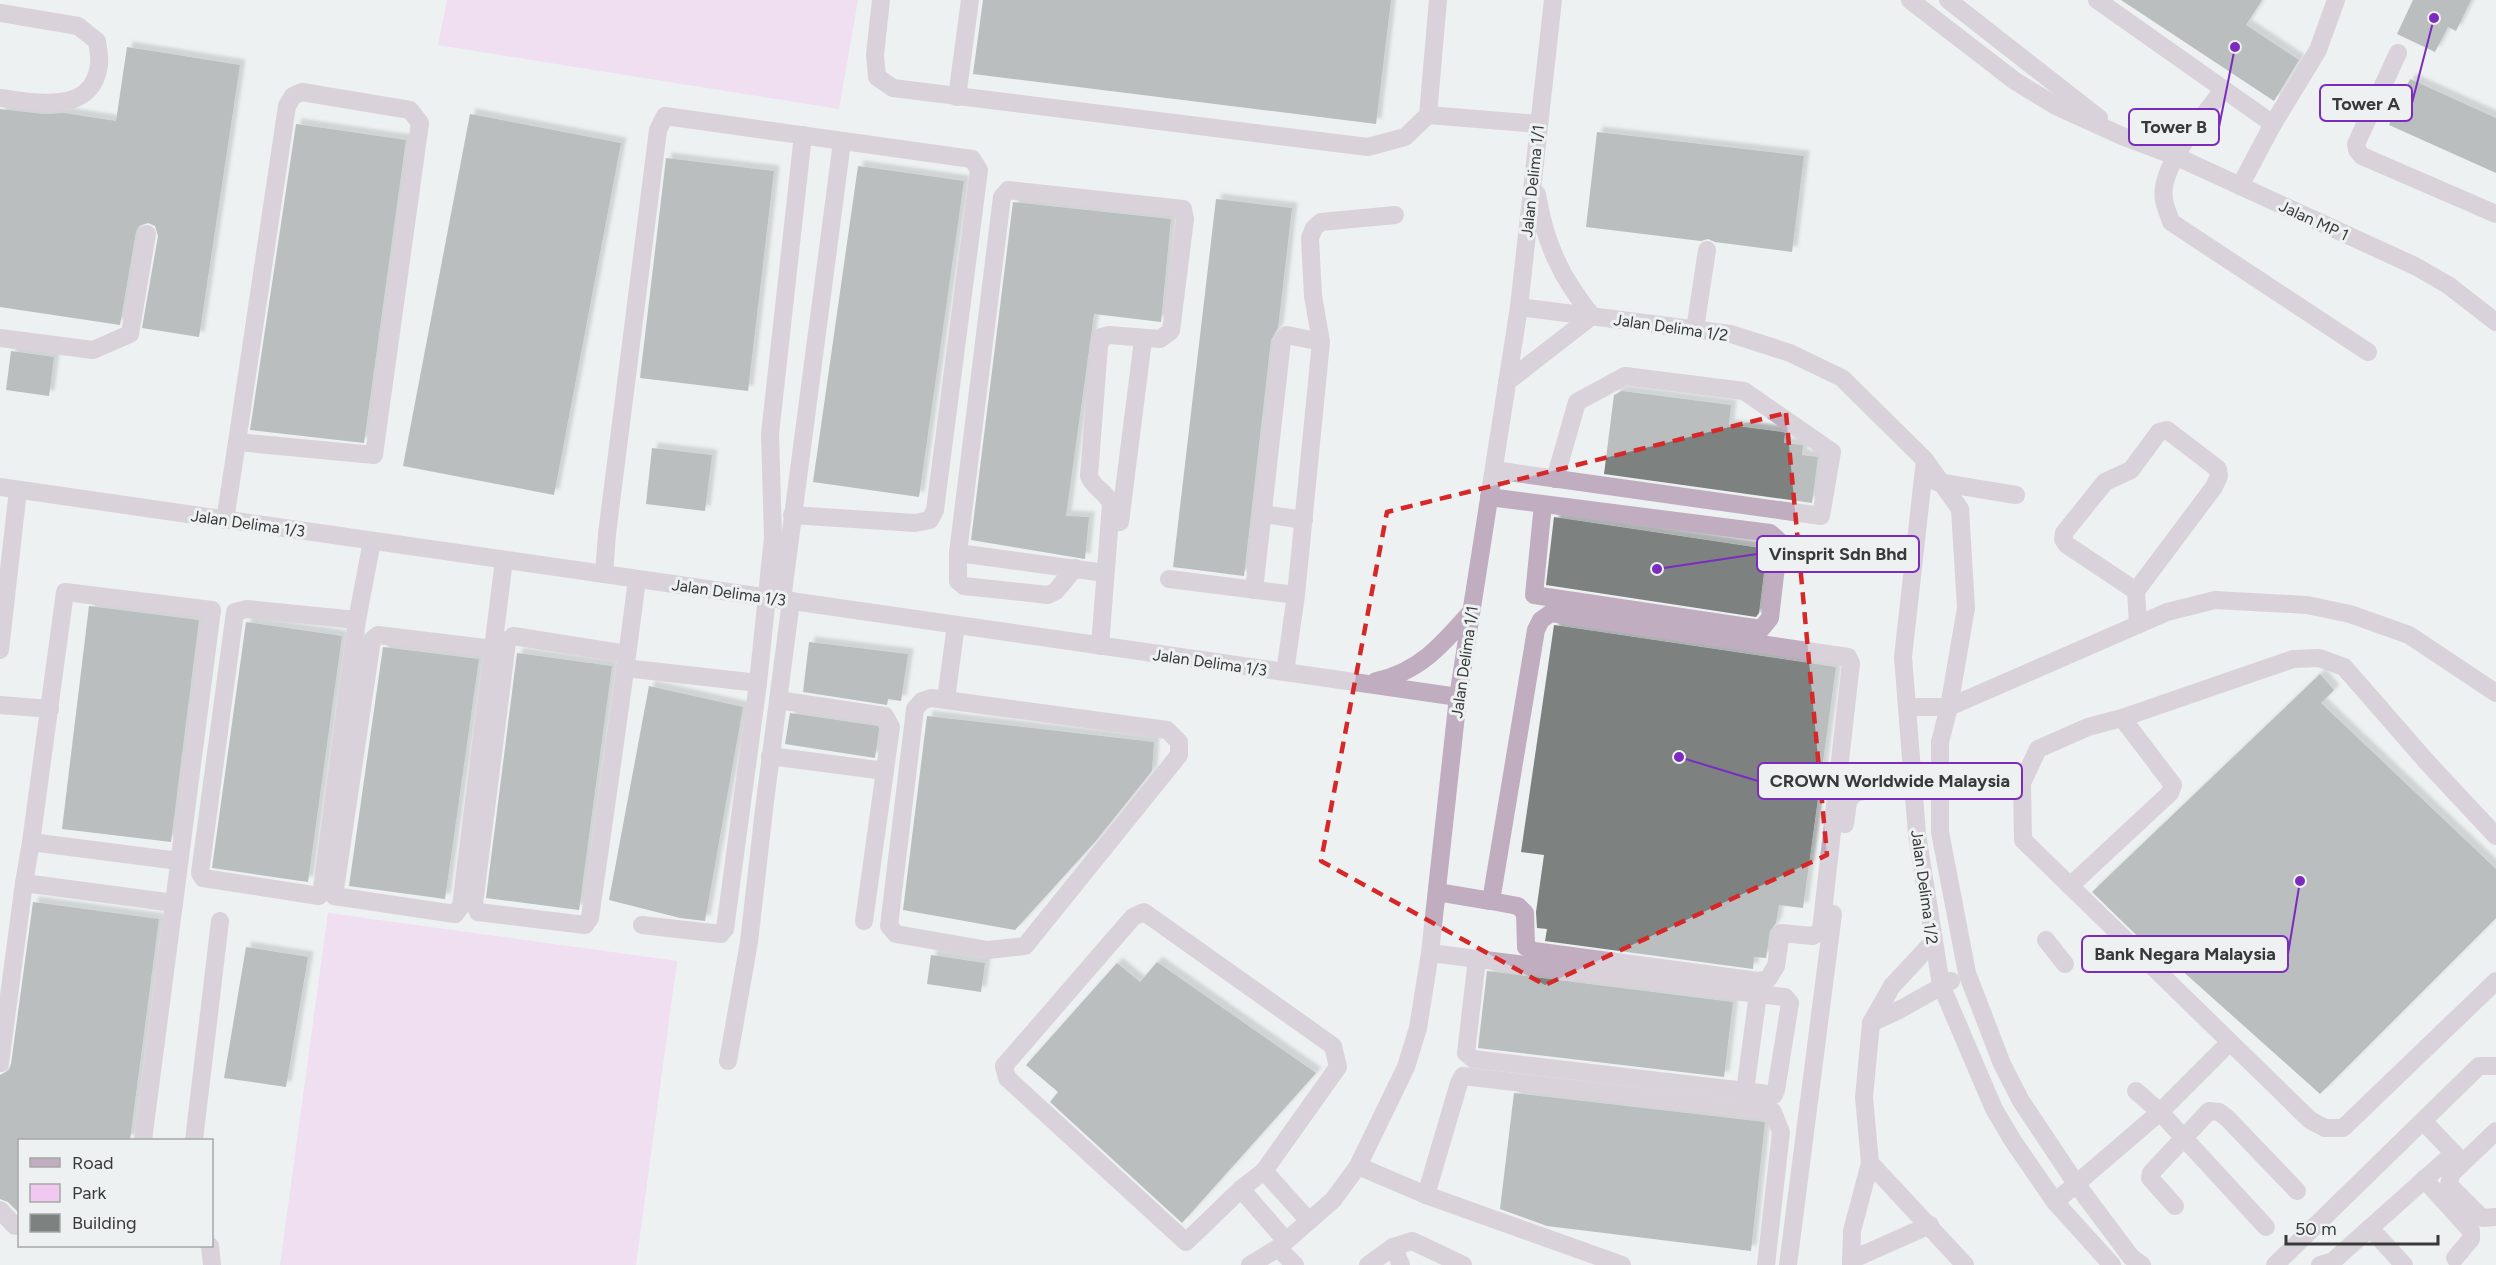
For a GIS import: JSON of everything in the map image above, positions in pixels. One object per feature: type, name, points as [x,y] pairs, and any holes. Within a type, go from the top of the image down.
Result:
[{"type":"street","points":[[881,0],[875,55],[877,77],[892,88],[1368,147],[1405,138],[1428,115],[1438,0]]},
{"type":"street","points":[[957,97],[970,0]]},
{"type":"street","name":"Jalan Delima 1/1","points":[[1250,1265],[1282,1244],[1333,1200],[1358,1166],[1406,1067],[1418,1028],[1430,953],[1458,697],[1519,307],[1552,0]]},
{"type":"street","name":"Jalan MP 1","points":[[1910,0],[2014,81],[2056,106],[2122,136],[2175,156],[2415,267],[2448,285],[2496,322]]},
{"type":"street","name":"Jalan MP 1","points":[[1948,0],[2122,136]]},
{"type":"street","points":[[2097,0],[2273,124]]},
{"type":"street","points":[[2240,186],[2273,124],[2318,50],[2336,0]]},
{"type":"street","points":[[0,13],[78,26],[97,41],[100,64],[94,80],[82,96],[54,104],[0,98]]},
{"type":"street","points":[[2398,53],[2356,144],[2357,150],[2362,156],[2496,214]]},
{"type":"street","points":[[2223,90],[2175,156],[2164,191],[2171,222],[2368,352]]},
{"type":"street","points":[[225,520],[286,106],[293,96],[302,92],[410,110],[420,123],[374,455],[237,442]]},
{"type":"street","points":[[1428,115],[1538,124]]},
{"type":"street","points":[[604,574],[607,534],[658,130],[665,116],[972,159],[979,170],[935,510],[930,519],[915,523],[792,514]]},
{"type":"street","points":[[642,925],[721,934],[725,928],[758,683],[780,600],[773,537],[770,434],[803,135]]},
{"type":"street","points":[[728,1061],[749,942],[778,700],[780,600],[842,141]]},
{"type":"street","points":[[1507,382],[1592,316],[1562,273],[1550,249],[1542,224],[1533,168]]},
{"type":"street","points":[[1075,568],[1056,591],[1047,595],[964,586],[958,581],[958,553],[1002,197],[1008,190],[1183,209],[1185,219],[1171,331],[1160,339],[1143,340],[1109,335],[1102,338],[1099,346],[1089,476],[1091,483],[1109,497],[1111,504],[1105,573],[1103,646]]},
{"type":"street","points":[[1285,672],[1296,595],[1321,342],[1312,296],[1310,238],[1314,228],[1321,222],[1395,215]]},
{"type":"street","points":[[0,338],[93,350],[130,334],[147,234]]},
{"type":"street","points":[[1695,329],[1707,250]]},
{"type":"street","name":"Jalan Delima 1/2","points":[[1519,307],[1731,334],[1790,353],[1842,378],[1925,460],[1960,509],[1966,608],[1949,707],[1940,742],[1940,832],[1967,973],[2002,1064],[2021,1101],[2077,1185],[2131,1257],[2142,1265]]},
{"type":"street","points":[[1254,590],[1282,341],[1287,336],[1321,342]]},
{"type":"street","points":[[1103,646],[1143,340]]},
{"type":"street","points":[[1494,470],[1555,479],[1821,516],[1832,452],[1744,391],[1625,376],[1576,402],[1555,479]]},
{"type":"street","points":[[2136,591],[2067,545],[2063,539],[2064,533],[2105,482],[2131,470],[2159,432],[2167,430],[2218,469],[2219,476],[2214,487],[2136,591],[2138,625]]},
{"type":"street","name":"Jalan Delima 1/2","points":[[1925,460],[1903,657],[1917,834],[1932,943],[1941,985],[1994,1109],[2013,1141],[2055,1202],[2112,1265]]},
{"type":"street","points":[[1923,480],[2016,495]]},
{"type":"street","points":[[0,650],[9,488]]},
{"type":"street","name":"Jalan Delima 1/3","points":[[9,488],[1458,697]]},
{"type":"street","points":[[1489,497],[1770,533],[1779,541],[1770,618],[1761,629],[1534,595],[1543,504]]},
{"type":"street","points":[[1263,514],[1304,520]]},
{"type":"street","points":[[357,620],[247,609],[235,612],[200,873],[203,878],[319,896],[357,620],[372,541]]},
{"type":"street","points":[[958,553],[1105,573]]},
{"type":"street","points":[[493,649],[378,635],[372,640],[334,896],[454,914],[461,906],[493,649],[504,560]]},
{"type":"street","points":[[637,579],[626,661],[590,918],[585,925],[478,912],[474,904],[507,642],[513,636],[626,661],[758,683]]},
{"type":"street","points":[[1170,579],[1296,595]]},
{"type":"street","points":[[0,1063],[9,927],[24,883],[31,842],[65,592],[212,610],[143,1139]]},
{"type":"street","points":[[1907,708],[1949,707],[2167,612],[2215,600],[2307,605],[2350,614],[2409,635],[2496,693]]},
{"type":"street","points":[[1363,684],[1398,676],[1406,671],[1438,649],[1471,612]]},
{"type":"street","points":[[1437,892],[1518,906],[1525,913],[1526,947],[1534,951],[1758,981],[1768,979],[1776,966],[1781,933],[1813,936],[1821,930],[1851,663],[1848,657],[1551,613],[1541,620],[1536,630],[1491,901]]},
{"type":"street","points":[[946,699],[956,625]]},
{"type":"street","points":[[2496,836],[2426,761],[2344,667],[2319,658],[2293,659],[2122,718],[2088,727],[2038,749],[2022,783],[2023,840],[2310,1120],[2325,1128],[2343,1128],[2496,981]]},
{"type":"street","points":[[931,698],[946,699],[1167,730],[1179,742],[1179,755],[1025,946],[988,950],[896,934],[889,926],[915,709],[922,701],[931,698]]},
{"type":"street","points":[[778,700],[885,716],[891,727],[864,921]]},
{"type":"street","points":[[0,705],[50,710]]},
{"type":"street","points":[[2070,886],[2170,793],[2172,785],[2122,718]]},
{"type":"street","points":[[770,756],[885,771]]},
{"type":"street","points":[[1788,1265],[1848,802],[1853,794],[1912,775]]},
{"type":"street","points":[[31,842],[179,861]]},
{"type":"street","points":[[24,883],[174,903]]},
{"type":"street","points":[[1144,912],[1334,1046],[1338,1067],[1264,1171],[1241,1189],[1186,1242],[1007,1078],[1004,1066],[1133,917],[1144,912]]},
{"type":"street","points":[[194,1139],[220,921]]},
{"type":"street","points":[[2046,940],[2066,964]]},
{"type":"street","points":[[1930,1226],[1851,1262],[1852,1231],[1870,1163],[1863,1097],[1871,1023],[1892,986],[1932,943]]},
{"type":"street","points":[[1430,953],[1785,997],[1790,1003],[1776,1090],[1773,1095],[1473,1059],[1466,1053],[1477,959]]},
{"type":"street","points":[[1871,1023],[1967,973]]},
{"type":"street","points":[[1745,1091],[1758,994]]},
{"type":"street","points":[[2055,1202],[2160,1112],[2230,1042]]},
{"type":"street","points":[[2275,1265],[2479,1066],[2496,1066]]},
{"type":"street","points":[[1426,1195],[1463,1076],[1773,1112],[1781,1132],[1766,1265]]},
{"type":"street","points":[[2136,1091],[2160,1112],[2266,1227]]},
{"type":"street","points":[[2175,1206],[2150,1178],[2151,1173],[2209,1111],[2219,1112],[2297,1191]]},
{"type":"street","points":[[2424,1122],[2459,1158]]},
{"type":"street","points":[[2320,1265],[2333,1261],[2424,1179],[2459,1158],[2496,1131]]},
{"type":"street","points":[[2459,1158],[2451,1174],[2449,1185],[2482,1218],[2496,1217]]},
{"type":"street","points":[[1870,1163],[1965,1265]]},
{"type":"street","points":[[1358,1166],[1426,1195],[1622,1265]]},
{"type":"street","points":[[1264,1171],[1309,1221]]},
{"type":"street","points":[[2424,1179],[2471,1231],[2471,1239],[2455,1258]]},
{"type":"street","points":[[1241,1189],[1295,1265]]},
{"type":"street","points":[[0,1210],[15,1226],[18,1226]]},
{"type":"street","points":[[2370,1228],[2404,1265]]},
{"type":"street","points":[[1368,1265],[1393,1247],[1412,1241],[1454,1263]]},
{"type":"street","points":[[210,1247],[212,1265]]},
{"type":"street","points":[[1393,1247],[1401,1265]]},
{"type":"highlighted area","points":[[1786,413],[1827,855],[1545,985],[1321,861],[1387,512]]},
{"type":"green space","points":[[447,0],[858,0],[839,109],[438,45]]},
{"type":"green space","points":[[328,913],[677,961],[636,1265],[280,1265]]},
{"type":"building","points":[[983,0],[1391,0],[1376,124],[973,74]]},
{"type":"building","points":[[2121,0],[2262,0],[2246,25],[2299,60],[2274,101]]},
{"type":"building","points":[[2413,0],[2471,0],[2456,31],[2448,27],[2435,52],[2397,34]]},
{"type":"building","points":[[127,47],[240,65],[199,337],[142,328],[158,236],[155,226],[148,223],[139,226],[136,232],[120,325],[0,307],[0,109],[44,114],[64,113],[116,121]]},
{"type":"building","points":[[2410,79],[2496,118],[2496,173],[2389,125]]},
{"type":"building","points":[[470,114],[621,143],[554,495],[403,466]]},
{"type":"building","points":[[296,124],[406,140],[364,443],[250,430]]},
{"type":"building","points":[[1597,132],[1804,156],[1792,252],[1715,242],[1708,239],[1701,241],[1586,227]]},
{"type":"building","points":[[666,158],[774,171],[748,391],[640,378]]},
{"type":"building","points":[[858,166],[964,181],[919,497],[813,482]]},
{"type":"building","points":[[1216,199],[1292,208],[1278,328],[1271,340],[1244,576],[1173,567]]},
{"type":"building","points":[[1013,202],[1171,219],[1161,322],[1094,314],[1066,516],[1089,517],[1085,559],[971,540]]},
{"type":"building","points":[[11,351],[54,357],[49,396],[6,390]]},
{"type":"building","points":[[1622,391],[1731,405],[1729,425],[1785,433],[1784,443],[1803,445],[1802,455],[1818,457],[1812,503],[1604,474],[1614,395]]},
{"type":"building","points":[[652,448],[712,455],[705,511],[646,504]]},
{"type":"building","points":[[1554,517],[1767,549],[1759,613],[1756,617],[1546,585]]},
{"type":"building","points":[[89,606],[199,620],[171,842],[62,829]]},
{"type":"building","points":[[246,622],[342,636],[308,882],[212,868]]},
{"type":"building","points":[[1554,625],[1836,667],[1803,908],[1779,905],[1776,923],[1770,931],[1766,958],[1754,957],[1753,969],[1545,941],[1547,929],[1537,928],[1536,912],[1544,855],[1521,852]]},
{"type":"building","points":[[809,642],[908,654],[901,701],[888,699],[887,705],[803,692]]},
{"type":"building","points":[[383,647],[479,659],[445,899],[349,886]]},
{"type":"building","points":[[517,653],[612,666],[579,910],[486,898]]},
{"type":"building","points":[[2320,674],[2334,690],[2321,703],[2496,869],[2496,918],[2320,1094],[2169,959],[2164,962],[2092,892]]},
{"type":"building","points":[[649,686],[743,707],[705,921],[680,918],[609,900]]},
{"type":"building","points":[[790,713],[878,726],[875,758],[785,744]]},
{"type":"building","points":[[927,716],[1154,742],[1152,771],[1095,842],[1015,930],[903,910]]},
{"type":"building","points":[[33,902],[159,919],[130,1139],[18,1139],[18,1212],[8,1202],[0,1199],[0,1075],[9,1070]]},
{"type":"building","points":[[246,947],[308,957],[286,1087],[224,1078]]},
{"type":"building","points":[[931,955],[985,963],[981,992],[927,984]]},
{"type":"building","points":[[1157,962],[1316,1073],[1182,1223],[1050,1102],[1058,1092],[1026,1065],[1117,963],[1140,982]]},
{"type":"building","points":[[1487,971],[1733,1002],[1724,1077],[1478,1048]]},
{"type":"building","points":[[1514,1093],[1765,1122],[1751,1251],[1547,1226],[1500,1209]]},
{"type":"place","name":"Tower A","points":[[2434,18]]},
{"type":"place","name":"Tower B","points":[[2235,47]]},
{"type":"place","name":"Vinsprit Sdn Bhd","points":[[1657,569]]},
{"type":"place","name":"CROWN Worldwide Malaysia","points":[[1679,757]]},
{"type":"place","name":"Bank Negara Malaysia","points":[[2300,881]]}]
